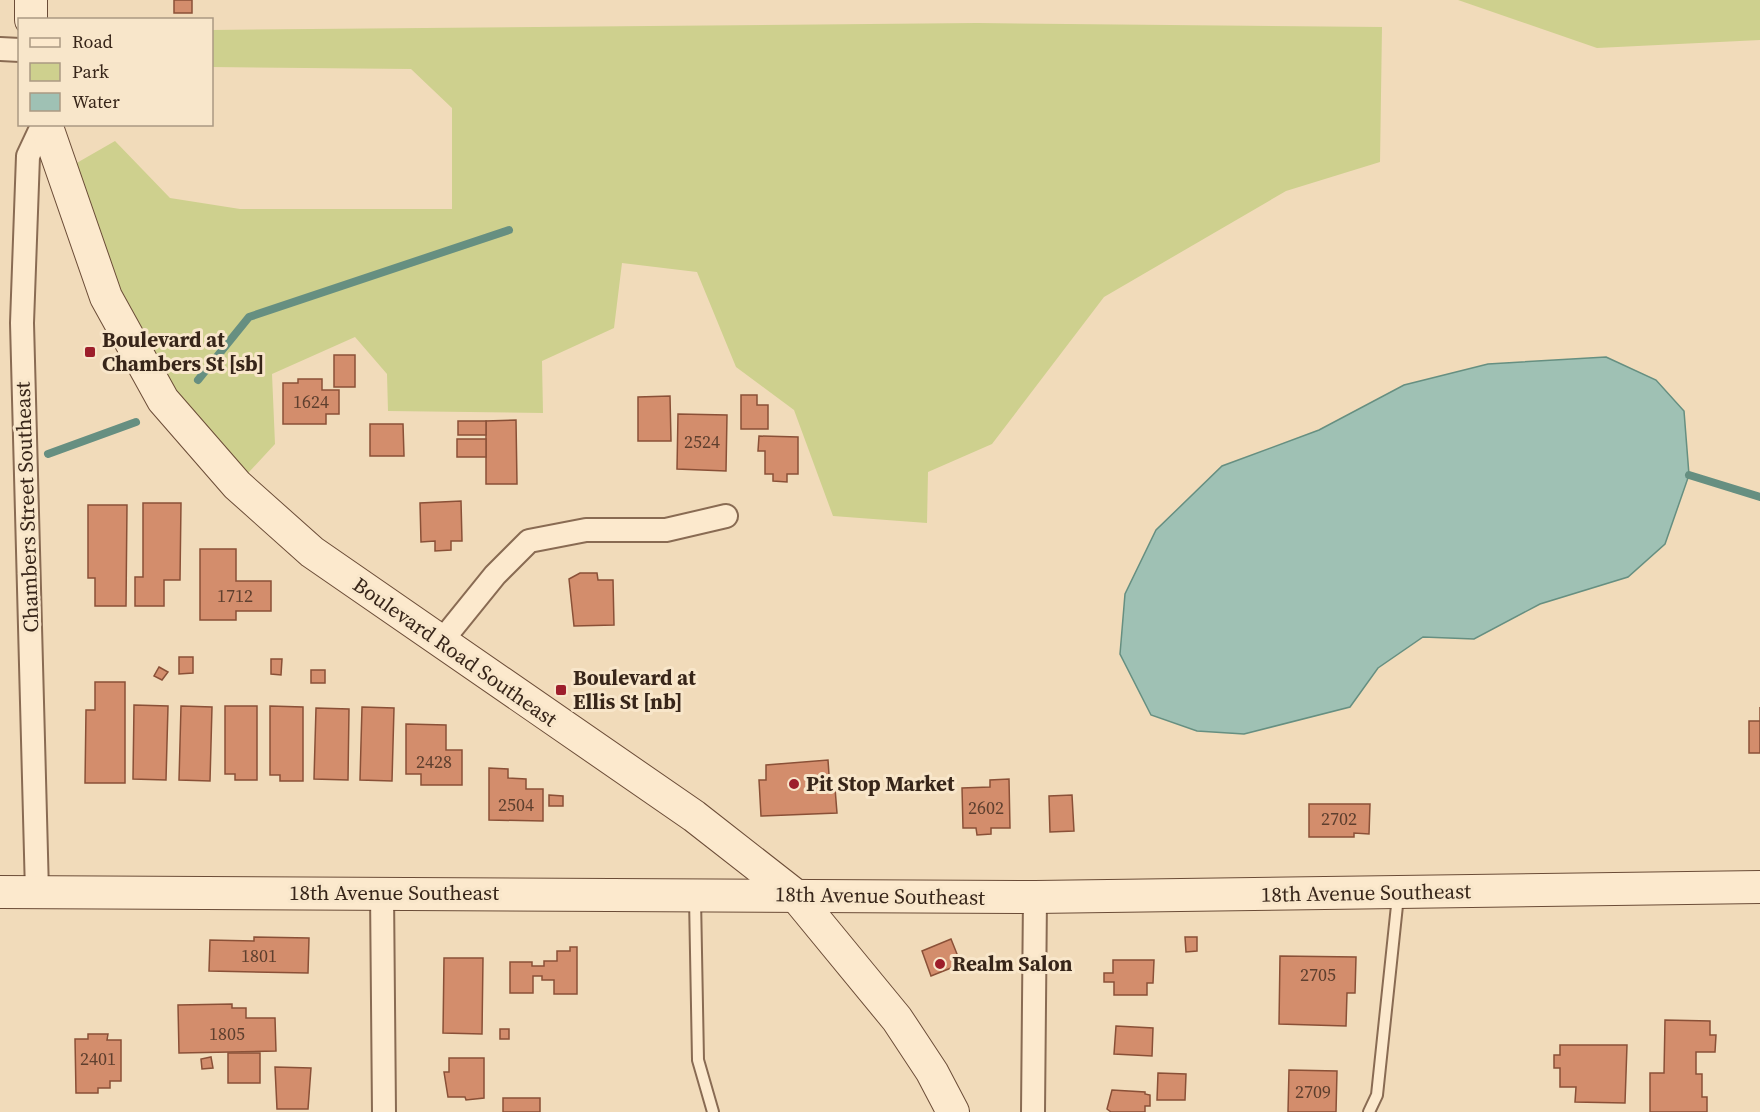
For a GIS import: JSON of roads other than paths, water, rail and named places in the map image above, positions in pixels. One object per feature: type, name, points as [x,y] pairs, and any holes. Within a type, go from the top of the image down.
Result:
[{"type":"street","points":[[31,0],[31,18]]},
{"type":"street","points":[[0,49],[18,50]]},
{"type":"street","name":"Chambers Street Southeast","points":[[38,892],[22,323],[28,156],[43,126]]},
{"type":"street","name":"Boulevard Road Southeast","points":[[45,126],[106,297],[163,400],[237,485],[312,552],[694,816],[795,895],[897,1019],[932,1072],[953,1112]]},
{"type":"street","points":[[441,643],[495,575],[529,541],[586,530],[666,530],[726,516]]},
{"type":"street","name":"18th Avenue Southeast","points":[[0,892],[382,892],[1035,897],[1760,887]]},
{"type":"street","points":[[382,892],[384,1112]]},
{"type":"street","points":[[1033,1112],[1035,897]]},
{"type":"lane","points":[[1369,1112],[1377,1095],[1399,892]]},
{"type":"lane","points":[[695,894],[698,1060],[713,1112]]},
{"type":"water","points":[[1606,357],[1656,380],[1684,411],[1689,475],[1665,544],[1628,577],[1540,604],[1474,639],[1423,637],[1378,668],[1350,707],[1244,734],[1197,731],[1151,715],[1120,654],[1125,594],[1156,530],[1222,466],[1319,430],[1404,385],[1488,364]]},
{"type":"waterway","points":[[198,380],[249,317],[509,230]]},
{"type":"waterway","points":[[48,454],[136,422]]},
{"type":"waterway","points":[[1689,475],[1760,497]]},
{"type":"place","name":"Boulevard at Chambers St [sb]","points":[[90,352]]},
{"type":"place","name":"Boulevard at Ellis St [nb]","points":[[561,690]]},
{"type":"place","name":"Pit Stop Market","points":[[794,784]]},
{"type":"place","name":"Realm Salon","points":[[940,964]]}]
